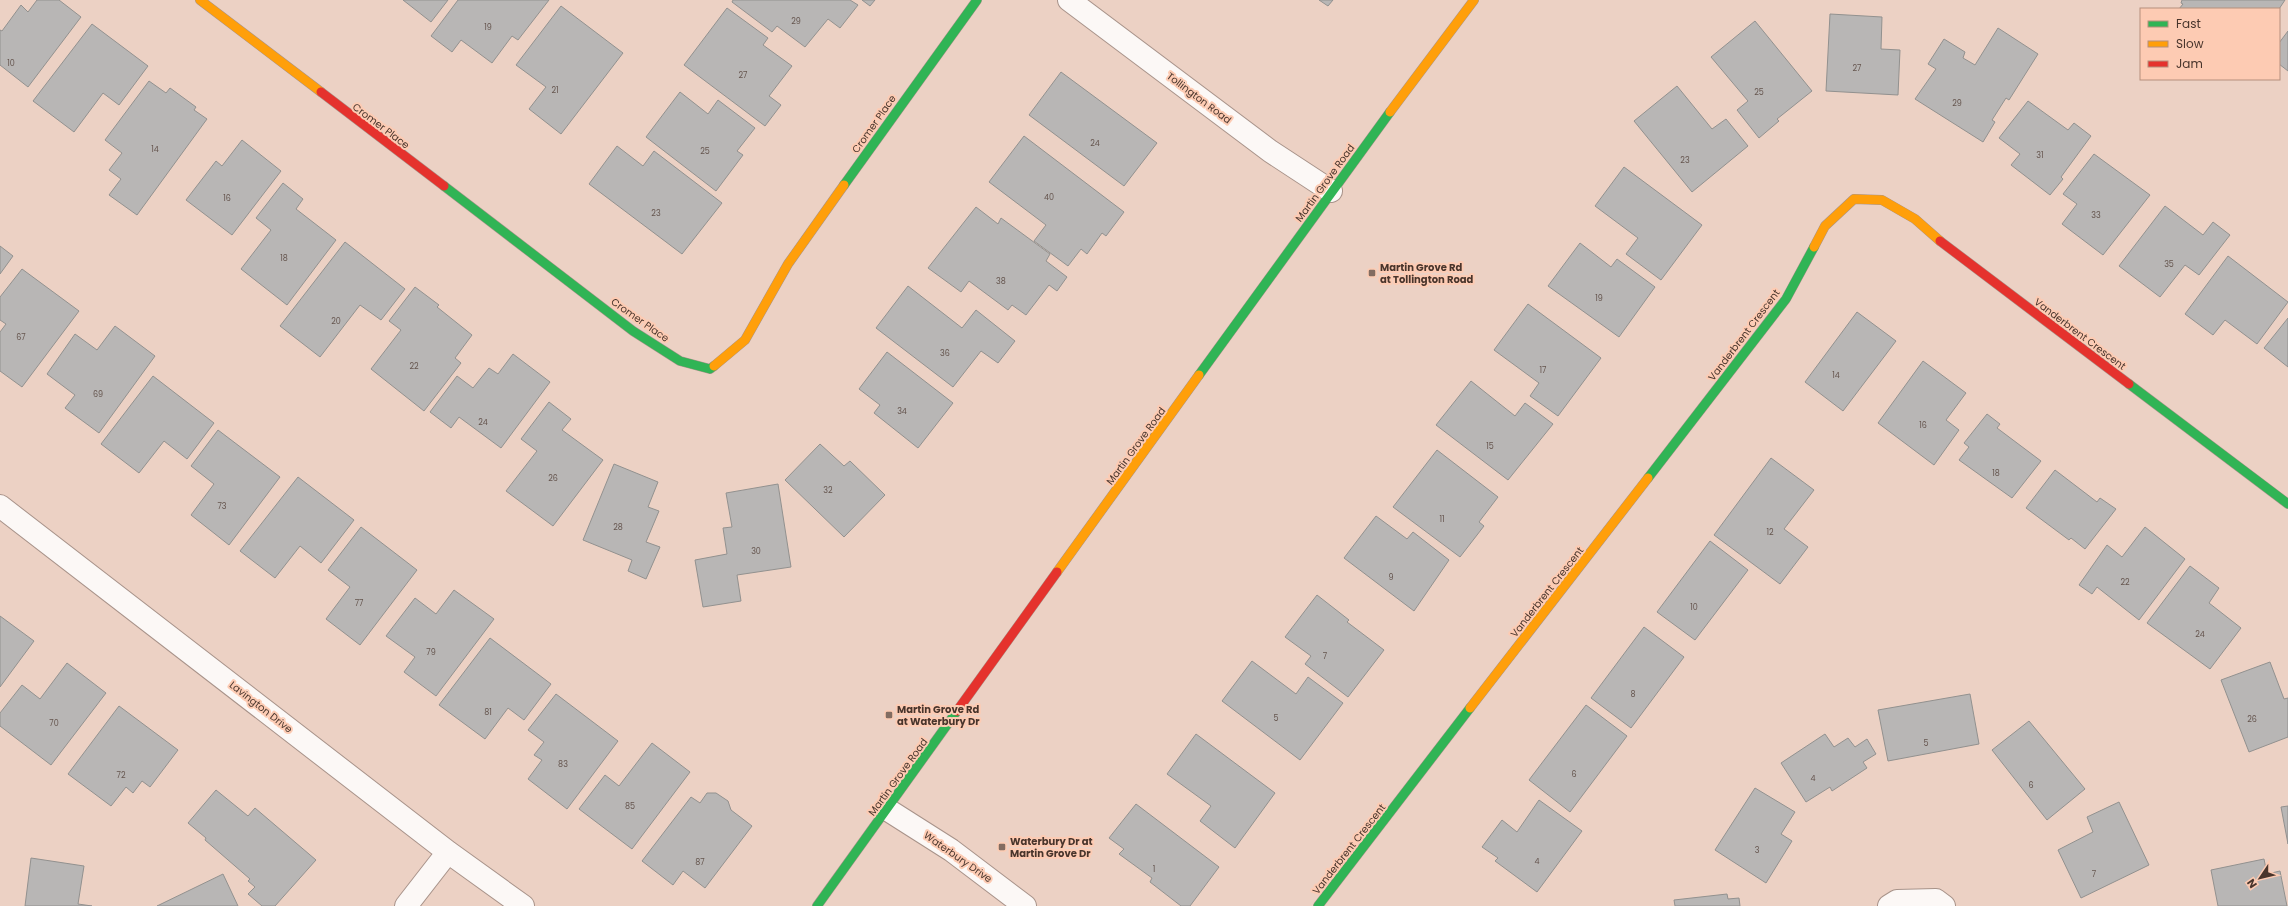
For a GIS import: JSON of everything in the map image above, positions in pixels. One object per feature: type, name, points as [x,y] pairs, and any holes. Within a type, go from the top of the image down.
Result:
[{"type":"street","name":"Cromer Place","points":[[200,0],[633,331],[680,361],[710,369],[745,340],[788,264],[977,0]]},
{"type":"street","name":"Tollington Road","points":[[1069,0],[1270,151],[1331,192]]},
{"type":"street","name":"Martin Grove Road","points":[[817,906],[888,810],[1331,192],[1474,0]]},
{"type":"street","name":"Vanderbrent Crescent","points":[[1318,906],[1786,299],[1825,226],[1854,199],[1882,200],[1915,219],[1950,250],[2288,504]]},
{"type":"street","name":"Lavington Drive","points":[[0,506],[448,852],[522,906]]},
{"type":"street","name":"Waterbury Drive","points":[[888,810],[951,850],[1025,906]]},
{"type":"street","points":[[406,906],[448,852]]},
{"type":"street","points":[[1889,906],[1897,900],[1936,900],[1944,906]]},
{"type":"building","points":[[37,0],[59,0],[81,17],[28,87],[0,65],[0,30],[2,31],[21,5],[28,12]]},
{"type":"building","points":[[403,0],[448,0],[431,22]]},
{"type":"building","points":[[458,0],[549,0],[518,40],[512,36],[492,63],[461,40],[452,52],[431,36]]},
{"type":"building","points":[[733,0],[850,0],[858,5],[840,28],[828,19],[805,47],[777,26],[772,32],[732,2]]},
{"type":"building","points":[[862,0],[875,0],[870,6]]},
{"type":"building","points":[[1319,0],[1333,0],[1328,6]]},
{"type":"building","points":[[2182,0],[2285,0],[2280,8],[2180,8],[2183,4],[2181,3]]},
{"type":"building","points":[[561,6],[623,53],[561,134],[529,109],[546,87],[516,65]]},
{"type":"building","points":[[727,8],[768,38],[763,45],[792,66],[769,96],[781,105],[765,126],[684,65]]},
{"type":"building","points":[[1830,14],[1882,17],[1881,49],[1900,50],[1898,95],[1826,91]]},
{"type":"building","points":[[1755,21],[1812,91],[1777,119],[1779,121],[1759,138],[1737,110],[1748,101],[1711,57]]},
{"type":"building","points":[[92,24],[148,66],[119,105],[103,93],[74,132],[33,101]]},
{"type":"building","points":[[1998,28],[2038,54],[2009,100],[2006,98],[1992,120],[1995,122],[1983,142],[1915,99],[1936,69],[1928,64],[1944,39],[1965,52],[1963,58],[1975,65]]},
{"type":"building","points":[[2288,31],[2288,71],[2280,65],[2280,42]]},
{"type":"building","points":[[1061,72],[1157,143],[1124,186],[1029,115]]},
{"type":"building","points":[[149,81],[166,93],[170,88],[196,107],[194,110],[207,119],[137,215],[109,195],[121,179],[109,170],[122,153],[105,140]]},
{"type":"building","points":[[1677,86],[1712,129],[1726,119],[1748,146],[1692,192],[1634,121]]},
{"type":"building","points":[[680,92],[708,114],[718,100],[755,128],[737,151],[743,155],[716,191],[646,137]]},
{"type":"building","points":[[2028,101],[2068,130],[2074,123],[2091,136],[2061,177],[2063,179],[2050,195],[2011,165],[2020,154],[1999,138]]},
{"type":"building","points":[[1024,136],[1124,212],[1106,236],[1102,233],[1087,254],[1081,249],[1068,266],[1034,241],[1046,225],[989,182]]},
{"type":"building","points":[[242,140],[281,171],[232,235],[186,200],[216,161],[222,166]]},
{"type":"building","points":[[617,146],[643,166],[654,151],[722,203],[682,254],[589,184]]},
{"type":"building","points":[[2094,154],[2150,195],[2103,255],[2062,224],[2077,204],[2063,194]]},
{"type":"building","points":[[1624,167],[1702,225],[1661,280],[1626,254],[1638,238],[1595,206]]},
{"type":"building","points":[[283,183],[303,199],[296,209],[336,240],[287,305],[241,269],[271,230],[256,218]]},
{"type":"building","points":[[2165,206],[2203,235],[2213,222],[2230,235],[2199,275],[2185,265],[2160,297],[2119,266]]},
{"type":"building","points":[[976,207],[998,224],[1001,218],[1050,254],[1046,261],[1067,277],[1057,291],[1049,285],[1026,315],[1012,305],[1008,310],[969,281],[961,292],[928,268]]},
{"type":"building","points":[[345,242],[405,289],[381,320],[360,305],[320,357],[280,326]]},
{"type":"building","points":[[1580,243],[1611,267],[1617,259],[1655,287],[1619,337],[1548,286]]},
{"type":"building","points":[[0,246],[13,256],[0,274]]},
{"type":"building","points":[[2228,256],[2288,302],[2257,344],[2225,320],[2213,335],[2185,314]]},
{"type":"building","points":[[22,269],[79,311],[22,387],[0,371],[0,332],[6,324],[0,320],[0,297]]},
{"type":"building","points":[[908,286],[962,328],[976,310],[1015,341],[998,363],[981,351],[953,387],[876,328]]},
{"type":"building","points":[[415,287],[439,305],[437,307],[472,335],[455,358],[461,363],[424,411],[371,369],[401,330],[389,321]]},
{"type":"building","points":[[1528,304],[1601,358],[1558,416],[1530,396],[1539,383],[1494,350]]},
{"type":"building","points":[[1857,312],[1896,341],[1843,411],[1805,382]]},
{"type":"building","points":[[2288,318],[2288,367],[2264,348]]},
{"type":"building","points":[[115,326],[155,356],[99,433],[65,408],[75,395],[47,374],[75,334],[97,350]]},
{"type":"building","points":[[887,352],[953,403],[918,448],[874,413],[880,405],[859,389]]},
{"type":"building","points":[[513,354],[550,382],[501,448],[459,417],[451,428],[430,412],[457,376],[473,388],[489,368],[498,374]]},
{"type":"building","points":[[1923,361],[1966,393],[1946,420],[1959,430],[1934,465],[1878,423]]},
{"type":"building","points":[[153,376],[214,423],[187,459],[164,441],[139,473],[101,444]]},
{"type":"building","points":[[1471,381],[1515,416],[1525,403],[1553,424],[1508,480],[1436,425]]},
{"type":"building","points":[[549,402],[571,419],[562,430],[603,460],[553,526],[506,491],[537,451],[521,439]]},
{"type":"building","points":[[1987,414],[2000,424],[1997,428],[2041,461],[2012,498],[1959,460],[1969,447],[1964,443]]},
{"type":"building","points":[[218,430],[280,477],[229,545],[191,515],[214,484],[191,466]]},
{"type":"building","points":[[820,444],[844,466],[850,461],[885,495],[844,537],[785,480]]},
{"type":"building","points":[[1437,450],[1498,497],[1479,522],[1484,526],[1460,557],[1393,507]]},
{"type":"building","points":[[1771,458],[1814,490],[1784,529],[1808,547],[1780,584],[1714,535]]},
{"type":"building","points":[[614,464],[658,482],[648,507],[659,511],[646,542],[660,547],[646,579],[628,571],[632,560],[583,540]]},
{"type":"building","points":[[2055,470],[2097,502],[2100,498],[2116,509],[2085,549],[2071,538],[2069,540],[2026,508]]},
{"type":"building","points":[[298,477],[354,520],[321,563],[300,546],[275,578],[240,551]]},
{"type":"building","points":[[778,484],[791,567],[737,575],[741,601],[703,607],[695,560],[727,554],[723,528],[732,527],[726,493]]},
{"type":"building","points":[[1376,516],[1407,539],[1413,532],[1449,560],[1414,611],[1344,558]]},
{"type":"building","points":[[361,527],[417,570],[360,645],[326,619],[350,587],[328,570]]},
{"type":"building","points":[[2145,527],[2185,559],[2139,620],[2097,587],[2092,594],[2079,585],[2107,545],[2122,557]]},
{"type":"building","points":[[1710,541],[1748,570],[1695,640],[1657,612]]},
{"type":"building","points":[[2190,566],[2219,588],[2209,603],[2241,628],[2210,669],[2147,623]]},
{"type":"building","points":[[454,590],[494,619],[436,696],[404,672],[415,657],[386,636],[415,598],[436,614]]},
{"type":"building","points":[[1317,595],[1349,620],[1347,622],[1384,650],[1348,697],[1305,664],[1311,656],[1285,637]]},
{"type":"building","points":[[0,616],[34,641],[0,687]]},
{"type":"building","points":[[1644,627],[1684,657],[1631,728],[1591,698]]},
{"type":"building","points":[[490,638],[551,684],[524,720],[508,708],[485,739],[439,705]]},
{"type":"building","points":[[1252,661],[1296,694],[1308,677],[1343,703],[1300,760],[1222,701]]},
{"type":"building","points":[[2270,662],[2284,699],[2288,698],[2288,737],[2249,752],[2221,680]]},
{"type":"building","points":[[67,663],[106,693],[51,765],[0,726],[0,713],[22,685],[40,699]]},
{"type":"building","points":[[556,694],[618,741],[567,809],[528,779],[542,760],[534,755],[544,742],[528,730]]},
{"type":"building","points":[[1970,694],[1979,744],[1888,761],[1878,710]]},
{"type":"building","points":[[1586,705],[1627,736],[1570,812],[1529,780]]},
{"type":"building","points":[[119,706],[178,750],[150,787],[142,781],[133,793],[126,787],[111,806],[68,774]]},
{"type":"building","points":[[2029,721],[2085,789],[2047,820],[1992,750]]},
{"type":"building","points":[[1196,734],[1275,793],[1235,848],[1200,821],[1211,806],[1167,774]]},
{"type":"building","points":[[1825,734],[1834,747],[1848,738],[1855,747],[1867,739],[1876,754],[1863,762],[1867,768],[1832,791],[1830,787],[1806,802],[1781,763]]},
{"type":"building","points":[[652,743],[690,772],[632,849],[579,809],[605,775],[619,786]]},
{"type":"building","points":[[1755,788],[1795,812],[1781,834],[1792,841],[1766,883],[1715,850]]},
{"type":"building","points":[[216,790],[248,816],[255,808],[316,860],[275,906],[262,906],[248,894],[255,887],[248,881],[250,879],[205,840],[206,838],[188,823]]},
{"type":"building","points":[[707,793],[716,793],[728,801],[731,810],[752,826],[705,888],[683,871],[673,885],[642,861],[691,797],[700,803]]},
{"type":"building","points":[[1539,800],[1582,831],[1537,892],[1495,861],[1498,858],[1482,847],[1502,820],[1517,832]]},
{"type":"building","points":[[2119,802],[2149,865],[2081,898],[2058,850],[2093,832],[2087,817]]},
{"type":"building","points":[[1136,804],[1219,867],[1190,906],[1181,906],[1150,882],[1152,878],[1119,854],[1124,849],[1109,838]]},
{"type":"building","points":[[2288,806],[2288,844],[2281,807]]},
{"type":"building","points":[[31,858],[84,866],[78,904],[92,906],[25,906]]},
{"type":"building","points":[[2264,859],[2267,874],[2280,871],[2287,906],[2218,906],[2211,870]]},
{"type":"building","points":[[223,874],[238,906],[157,906]]},
{"type":"building","points":[[1727,894],[1728,899],[1739,898],[1740,906],[1675,906],[1674,900]]},
{"type":"traffic: fast","points":[[844,185],[977,0]]},
{"type":"traffic: fast","points":[[1199,375],[1390,112]]},
{"type":"traffic: fast","points":[[444,186],[633,331],[680,361],[710,369],[714,366]]},
{"type":"traffic: fast","points":[[1648,478],[1786,299],[1814,247]]},
{"type":"traffic: fast","points":[[2129,384],[2288,504]]},
{"type":"traffic: fast","points":[[1318,906],[1470,708]]},
{"type":"traffic: fast","points":[[817,906],[957,711]]},
{"type":"traffic: slow","points":[[200,0],[321,92]]},
{"type":"traffic: slow","points":[[1390,112],[1474,0]]},
{"type":"traffic: slow","points":[[714,366],[745,340],[788,264],[844,185]]},
{"type":"traffic: slow","points":[[1814,247],[1825,226],[1854,199],[1882,200],[1915,219],[1940,241]]},
{"type":"traffic: slow","points":[[1057,572],[1199,375]]},
{"type":"traffic: slow","points":[[1470,708],[1648,478]]},
{"type":"traffic: jam","points":[[321,92],[444,186]]},
{"type":"traffic: jam","points":[[1940,241],[2129,384]]},
{"type":"traffic: jam","points":[[957,711],[1057,572]]},
{"type":"place","name":"Martin Grove Rd at Tollington Road","points":[[1372,273]]},
{"type":"place","name":"Martin Grove Rd at Waterbury Dr","points":[[889,715]]},
{"type":"place","name":"Waterbury Dr at Martin Grove Dr","points":[[1002,847]]}]
